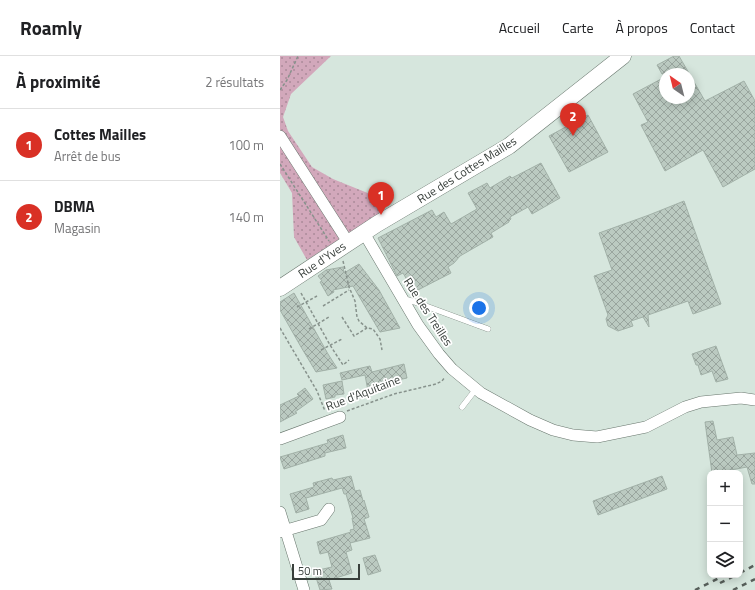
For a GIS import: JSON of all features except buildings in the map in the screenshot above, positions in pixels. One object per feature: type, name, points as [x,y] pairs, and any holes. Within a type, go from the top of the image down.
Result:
[{"type":"street","name":"Rue des Cottes Mailles","points":[[364,233],[509,146],[623,56]]},
{"type":"street","points":[[280,136],[341,247]]},
{"type":"street","name":"Rue d'Yves","points":[[280,288],[364,233]]},
{"type":"street","name":"Rue des Treilles","points":[[364,233],[427,338],[452,369],[476,389],[507,409],[553,430],[573,435],[598,437],[646,427],[686,407],[701,402],[741,398],[755,400]]},
{"type":"street","name":"Rue d'Aquitaine","points":[[280,439],[340,416]]},
{"type":"street","points":[[283,531],[321,520],[329,509]]},
{"type":"street","points":[[280,512],[283,531],[304,590]]},
{"type":"lane","points":[[403,299],[488,329]]},
{"type":"lane","points":[[462,407],[476,389]]},
{"type":"path","points":[[280,90],[287,80],[298,56]]},
{"type":"path","points":[[280,164],[341,247],[350,290],[355,301],[357,317],[362,325],[373,329],[380,339],[382,350]]},
{"type":"path","points":[[323,306],[350,290]]},
{"type":"path","points":[[301,293],[343,365],[349,360]]},
{"type":"path","points":[[297,307],[317,296]]},
{"type":"path","points":[[309,328],[329,317]]},
{"type":"path","points":[[342,317],[354,336],[367,328]]},
{"type":"path","points":[[280,328],[317,391],[327,421]]},
{"type":"path","points":[[321,350],[342,339]]},
{"type":"path","name":"Rue d'Aquitaine","points":[[340,416],[344,412],[394,394],[439,382],[452,369]]},
{"type":"shaded area","points":[[280,56],[331,56],[291,94],[283,117],[288,131],[312,167],[333,179],[375,196],[383,212],[307,260],[294,237],[292,193],[280,173]]},
{"type":"railway","points":[[743,571],[755,565]]},
{"type":"railway","points":[[695,590],[719,578]]},
{"type":"railway","points":[[720,583],[730,578]]},
{"type":"railway","points":[[733,590],[755,579]]},
{"type":"place","name":"DBMA","points":[[573,136]]},
{"type":"place","name":"Cottes Mailles","points":[[381,215]]}]
